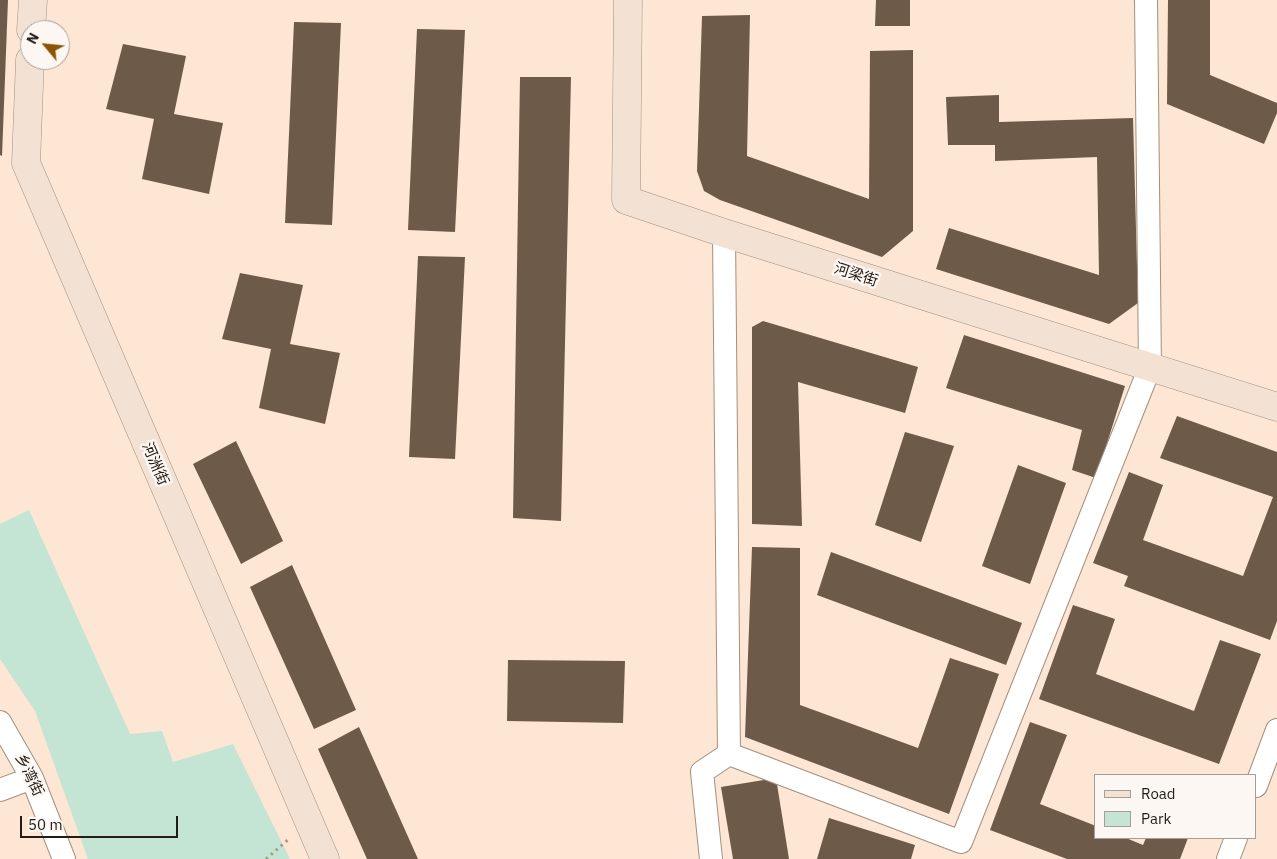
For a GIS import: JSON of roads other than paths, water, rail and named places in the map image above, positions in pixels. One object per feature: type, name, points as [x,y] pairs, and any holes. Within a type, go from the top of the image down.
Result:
[{"type":"street","points":[[32,20],[33,0]]},
{"type":"street","name":"河梁街","points":[[628,0],[626,200],[724,233],[1277,407]]},
{"type":"street","points":[[729,754],[961,842],[1150,367],[1146,0]]},
{"type":"street","name":"河洲街","points":[[30,70],[26,163],[325,859]]},
{"type":"street","points":[[724,233],[729,754]]},
{"type":"street","name":"乡湾街","points":[[0,722],[32,778],[64,859]]},
{"type":"street","points":[[1257,783],[1277,730]]},
{"type":"street","points":[[710,859],[702,772],[729,754]]},
{"type":"street","points":[[0,790],[32,778]]},
{"type":"street","points":[[1228,859],[1236,839]]}]
